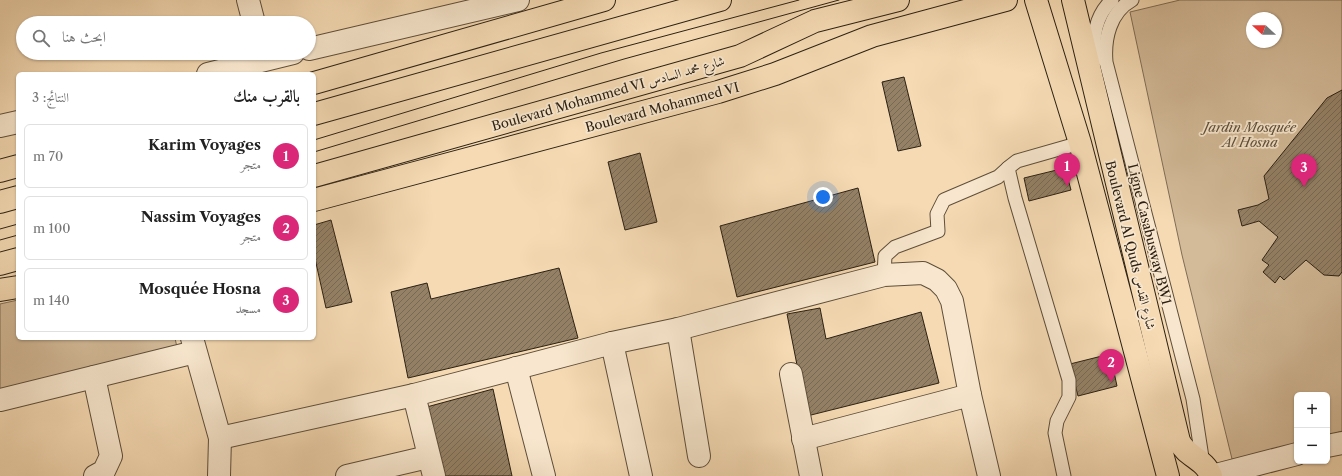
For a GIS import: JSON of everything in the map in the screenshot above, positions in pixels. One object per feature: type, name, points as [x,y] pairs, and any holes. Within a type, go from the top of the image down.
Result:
[{"type":"main road","points":[[316,82],[604,0]]},
{"type":"main road","points":[[316,113],[720,0]]},
{"type":"main road","name":"Boulevard Mohammed VI شارع محمد السادس","points":[[316,175],[740,56],[816,21],[898,0]]},
{"type":"main road","name":"Boulevard Mohammed VI","points":[[316,199],[718,92],[776,74],[872,36],[1006,0]]},
{"type":"main road","name":"Boulevard Al Quds شارع القدس","points":[[1036,0],[1080,143],[1168,476]]},
{"type":"main road","name":"Boulevard Al Quds شارع القدس","points":[[1073,0],[1179,442],[1204,470]]},
{"type":"main road","points":[[0,171],[16,167]]},
{"type":"main road","points":[[0,202],[16,198]]},
{"type":"main road","points":[[0,264],[16,260]]},
{"type":"main road","points":[[0,290],[16,287]]},
{"type":"street","points":[[248,0],[252,16]]},
{"type":"street","points":[[316,47],[518,0]]},
{"type":"street","points":[[214,72],[251,60]]},
{"type":"street","points":[[0,126],[16,122]]},
{"type":"street","points":[[220,438],[414,395],[612,343],[678,329],[884,275],[923,273],[936,280],[946,290],[952,301],[970,395],[989,476]]},
{"type":"street","points":[[678,329],[699,456]]},
{"type":"street","points":[[612,343],[641,476]]},
{"type":"street","points":[[0,400],[94,377],[194,345],[220,438],[221,467],[219,476]]},
{"type":"street","points":[[516,368],[544,476]]},
{"type":"street","points":[[791,374],[811,476]]},
{"type":"street","points":[[94,377],[111,456],[104,471],[95,476]]},
{"type":"street","points":[[347,476],[431,466],[414,395]]},
{"type":"street","points":[[803,439],[970,395]]},
{"type":"street","points":[[1330,445],[1342,442]]},
{"type":"street","points":[[1204,470],[1294,455]]},
{"type":"lane","name":"Ligne Casabusway BW1","points":[[1112,0],[1107,5],[1097,26],[1094,37],[1096,57],[1204,470]]},
{"type":"lane","name":"Ligne Casabusway BW1","points":[[1132,0],[1121,9],[1110,27],[1106,38],[1106,62],[1193,399],[1204,470]]},
{"type":"lane","points":[[884,275],[885,256],[895,247],[938,231],[937,214],[944,200],[998,177],[1017,161],[1080,143]]},
{"type":"lane","points":[[1008,168],[1015,198],[1069,380],[1069,397],[1057,421],[1055,433],[1064,476]]},
{"type":"green space","name":"Jardin Mosquée Al Hosna","points":[[1180,0],[1342,0],[1342,431],[1330,435],[1330,392],[1294,392],[1294,445],[1233,463],[1182,255],[1130,12]]},
{"type":"green space","points":[[16,300],[16,340],[175,340],[178,352],[0,398],[0,304]]},
{"type":"building","points":[[904,77],[921,146],[898,151],[882,82]]},
{"type":"building","points":[[1342,90],[1342,272],[1339,276],[1324,275],[1306,260],[1284,280],[1280,276],[1275,283],[1263,272],[1269,265],[1262,260],[1278,237],[1259,221],[1242,226],[1238,210],[1258,205],[1269,199],[1264,176],[1327,98]]},
{"type":"building","points":[[640,153],[657,222],[625,230],[608,162]]},
{"type":"building","points":[[1065,168],[1071,190],[1029,201],[1024,178]]},
{"type":"building","points":[[858,188],[875,262],[737,297],[720,226]]},
{"type":"building","points":[[331,220],[352,302],[326,308],[316,263],[316,224]]},
{"type":"building","points":[[559,268],[578,338],[408,378],[391,292],[427,283],[431,299]]},
{"type":"building","points":[[820,308],[826,339],[921,312],[939,383],[807,416],[787,314]]},
{"type":"building","points":[[1110,354],[1117,386],[1078,396],[1070,364]]},
{"type":"building","points":[[493,389],[512,476],[440,476],[423,408]]},
{"type":"tram line","points":[[316,139],[601,53],[799,0]]},
{"type":"tram line","points":[[316,151],[624,59],[839,0]]},
{"type":"tram line","points":[[0,229],[16,225]]},
{"type":"tram line","points":[[0,240],[16,236]]},
{"type":"place","name":"Karim Voyages","points":[[1067,186]]},
{"type":"place","name":"Mosquée Hosna","points":[[1304,187]]},
{"type":"place","name":"Nassim Voyages","points":[[1111,382]]}]
